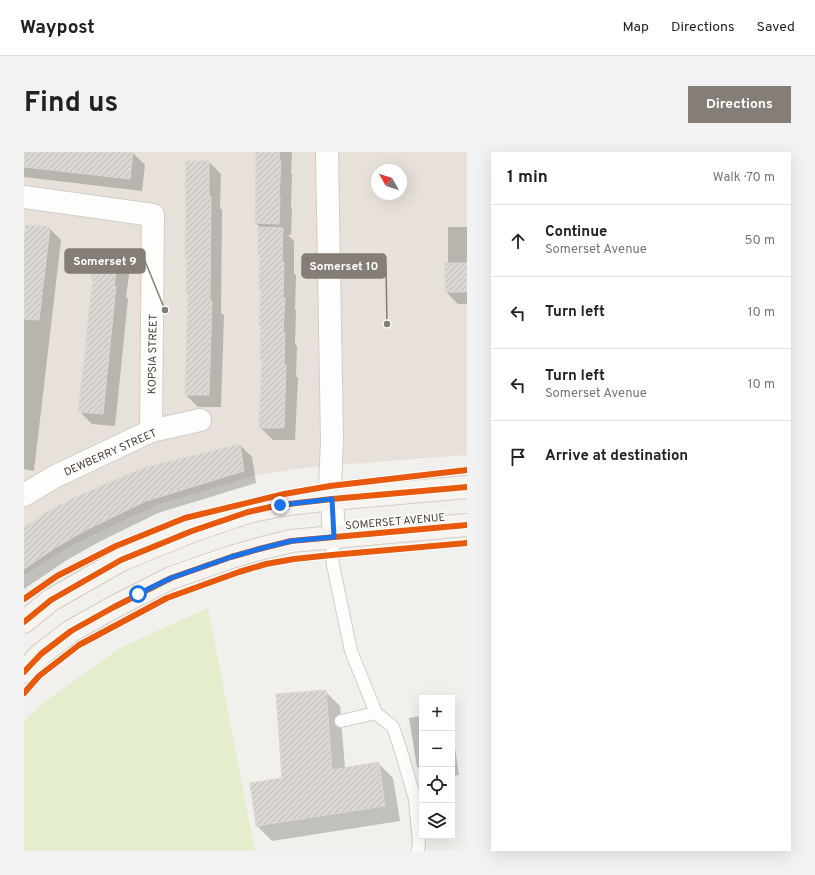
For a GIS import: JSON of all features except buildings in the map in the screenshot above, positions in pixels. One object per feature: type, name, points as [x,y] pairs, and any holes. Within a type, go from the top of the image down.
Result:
[{"type":"street","points":[[327,152],[332,441],[330,486],[334,537]]},
{"type":"street","name":"KOPSIA STREET","points":[[24,197],[154,215],[150,431]]},
{"type":"street","name":"DEWBERRY STREET","points":[[24,495],[54,477],[150,431],[200,420]]},
{"type":"street","points":[[24,622],[51,600],[120,560],[192,531],[248,512],[280,505],[332,499],[467,487]]},
{"type":"street","name":"SOMERSET AVENUE","points":[[24,672],[41,654],[71,631],[114,607],[171,578],[231,557],[291,541],[467,525]]},
{"type":"lane","points":[[334,537],[332,554],[333,565],[351,651],[376,713],[393,727],[415,799],[420,842],[418,851]]},
{"type":"lane","points":[[341,721],[376,713]]},
{"type":"shaded area","points":[[24,152],[467,152],[467,455],[310,467],[257,475],[159,504],[72,545],[24,575]]},
{"type":"green space","points":[[208,608],[255,851],[24,851],[24,721],[43,703],[120,648]]},
{"type":"cycle path","points":[[24,599],[57,576],[116,546],[185,518],[284,494],[330,486],[467,470]]},
{"type":"cycle path","points":[[24,622],[51,600],[121,560],[192,531],[248,512],[280,505],[332,499],[467,487]]},
{"type":"cycle path","points":[[24,672],[41,654],[71,631],[114,607],[171,578],[231,557],[291,541],[467,525]]},
{"type":"cycle path","points":[[24,693],[39,676],[79,645],[167,598],[239,572],[266,564],[294,559],[467,543]]},
{"type":"place","name":"Somerset 9","points":[[165,310]]},
{"type":"place","name":"Somerset 10","points":[[387,324]]},
{"type":"route","points":[[138,594],[171,578],[231,557],[291,541],[334,537],[332,499],[280,505]]}]
